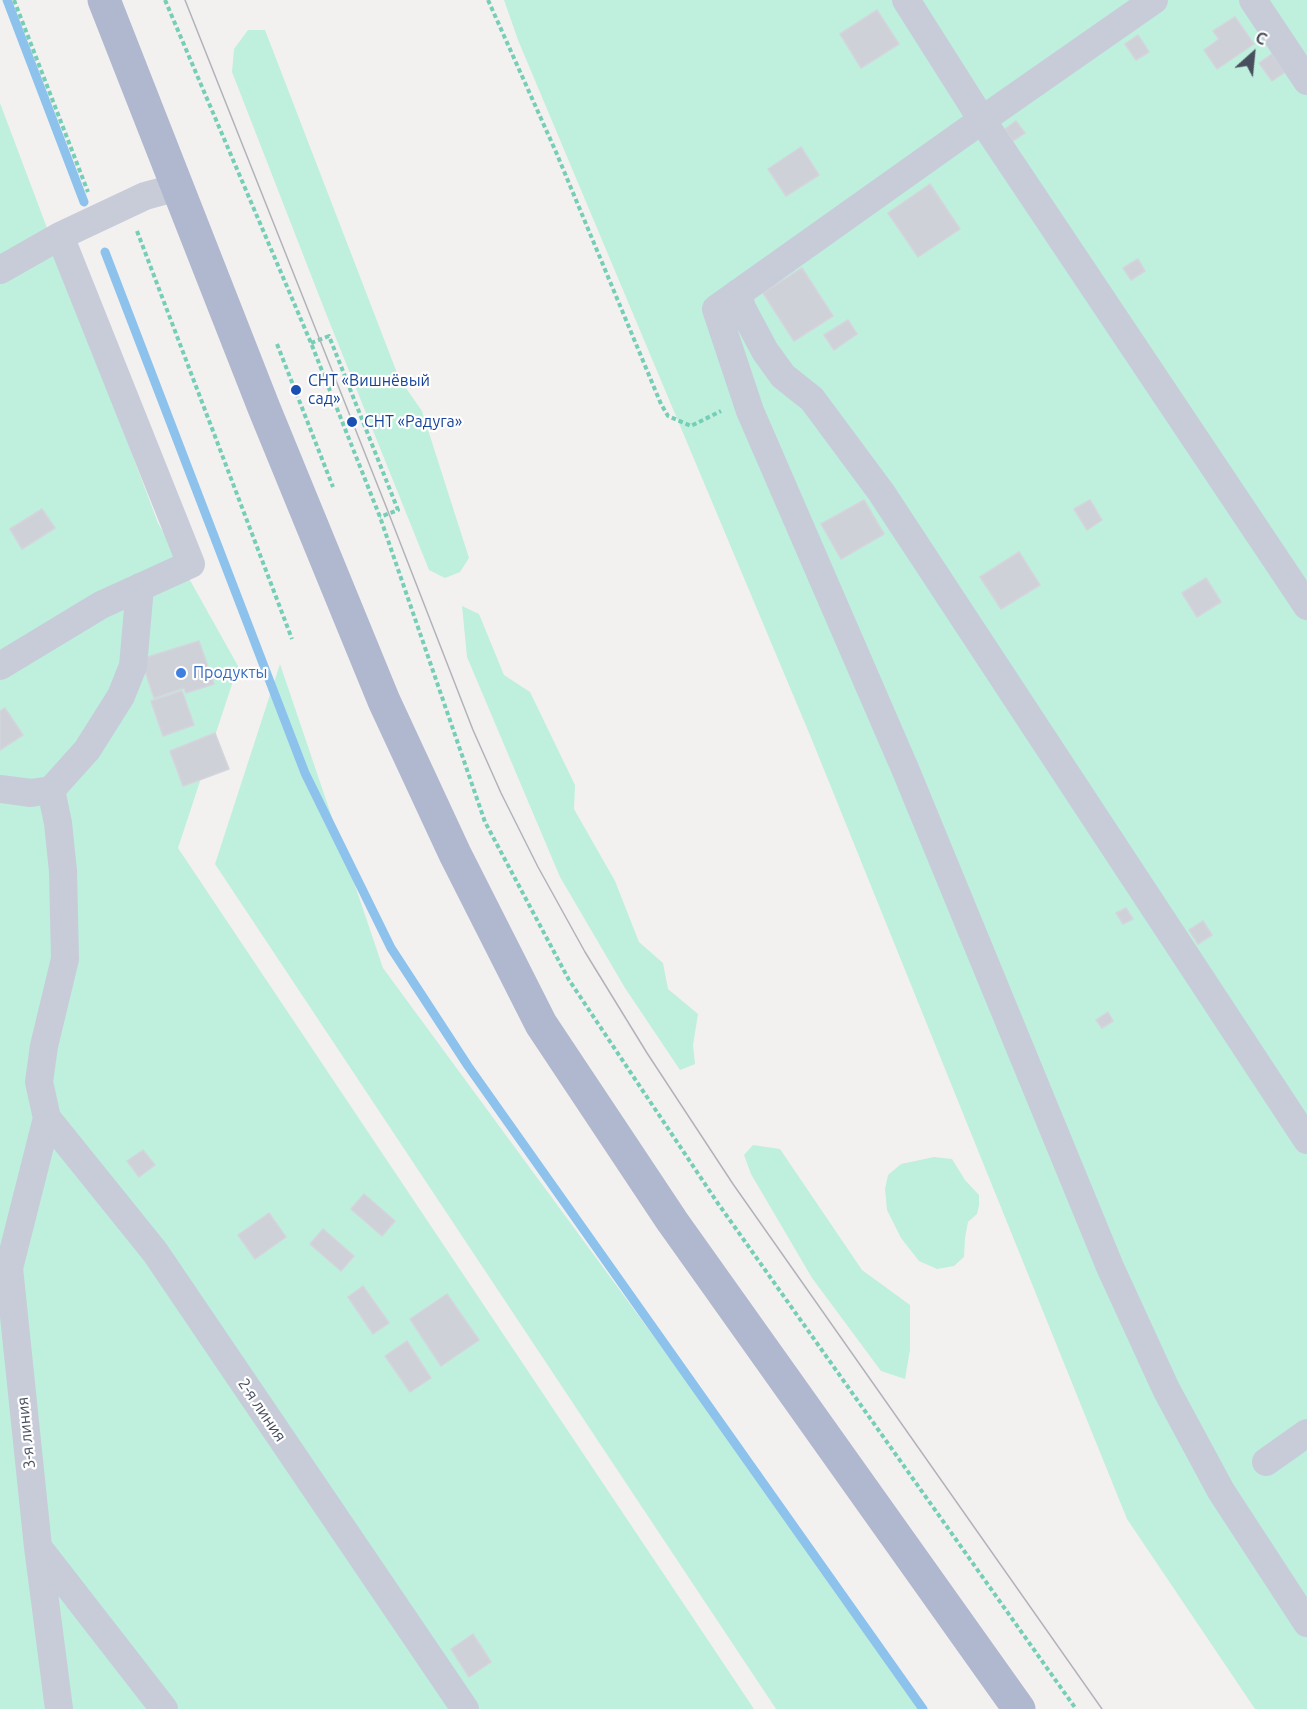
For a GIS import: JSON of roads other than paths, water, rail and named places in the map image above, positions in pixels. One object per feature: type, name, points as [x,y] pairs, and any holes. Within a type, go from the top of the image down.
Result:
[{"type":"main road","points":[[104,0],[264,408],[384,701],[455,854],[542,1024],[672,1221],[1018,1709]]},
{"type":"street","points":[[906,0],[982,120],[1307,606]]},
{"type":"street","points":[[1154,0],[716,309],[746,399],[906,771],[1110,1267],[1166,1389],[1221,1491],[1307,1623]]},
{"type":"street","points":[[1253,0],[1307,81]]},
{"type":"street","points":[[2,261],[146,196],[177,187]]},
{"type":"street","points":[[0,666],[101,605],[191,564],[60,236]]},
{"type":"street","points":[[738,293],[742,308],[765,351],[783,376],[812,399],[881,492],[1307,1140]]},
{"type":"street","points":[[0,789],[31,793],[51,790],[87,750],[121,696],[133,666],[140,587]]},
{"type":"street","points":[[48,1118],[39,1082],[44,1046],[65,959],[63,871],[58,823],[51,790]]},
{"type":"street","name":"3-я линия","points":[[48,1118],[9,1268],[38,1546],[59,1709]]},
{"type":"street","name":"2-я линия","points":[[48,1118],[155,1252],[465,1709]]},
{"type":"street","points":[[1266,1462],[1307,1433]]},
{"type":"street","points":[[38,1546],[164,1709]]},
{"type":"waterway","points":[[7,0],[84,202]]},
{"type":"waterway","points":[[105,252],[305,773],[391,948],[468,1066],[923,1709]]},
{"type":"tram line","points":[[185,0],[473,730],[538,867],[585,952],[647,1053],[733,1184],[1102,1709]]},
{"type":"place","name":"СНТ «Вишнёвый сад»","points":[[296,390]]},
{"type":"place","name":"СНТ «Радуга»","points":[[352,422]]},
{"type":"place","name":"Продукты","points":[[181,673]]}]
